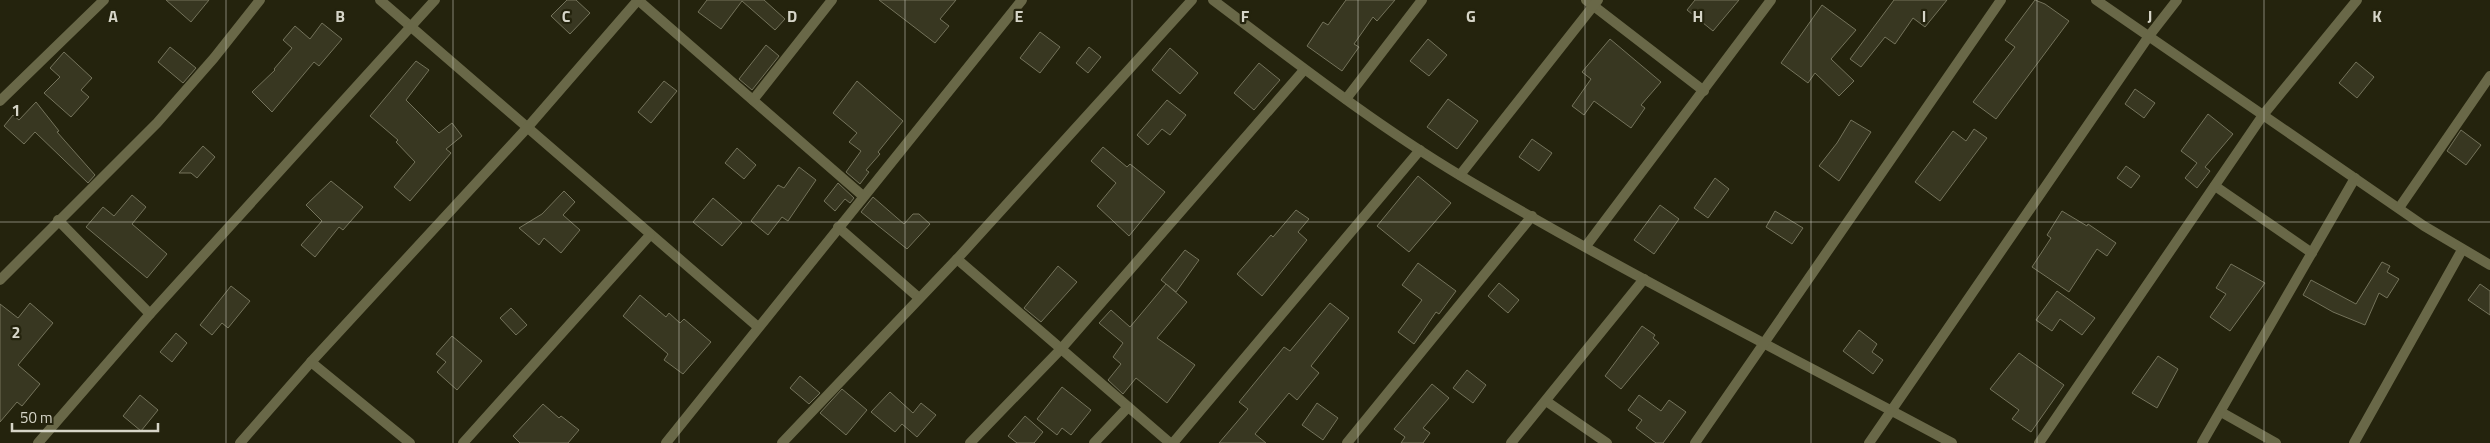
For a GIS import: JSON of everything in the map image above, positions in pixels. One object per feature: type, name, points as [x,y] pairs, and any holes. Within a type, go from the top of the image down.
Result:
[{"type":"street","points":[[0,101],[104,0]]},
{"type":"street","points":[[0,280],[157,123],[214,58],[260,0]]},
{"type":"street","points":[[380,0],[758,327]]},
{"type":"street","points":[[38,443],[150,314],[435,0]]},
{"type":"street","points":[[240,443],[311,362],[527,128],[638,0],[863,196]]},
{"type":"street","points":[[753,100],[832,0]]},
{"type":"street","points":[[666,443],[1022,0]]},
{"type":"street","points":[[782,443],[957,259],[1192,0]]},
{"type":"street","points":[[1213,0],[1304,70],[1420,150],[1460,175],[1763,344],[1952,443]]},
{"type":"street","points":[[1346,99],[1422,0]]},
{"type":"street","points":[[1586,246],[1771,0]]},
{"type":"street","points":[[1695,443],[2001,0]]},
{"type":"street","points":[[2096,0],[2399,208],[2462,250],[2490,266]]},
{"type":"street","points":[[1869,443],[2149,36],[2177,0]]},
{"type":"street","points":[[2039,443],[2263,115],[2356,0]]},
{"type":"street","points":[[1460,175],[1593,2],[1704,91]]},
{"type":"street","points":[[970,443],[1061,349],[1304,70]]},
{"type":"street","points":[[2399,208],[2490,76]]},
{"type":"street","points":[[957,259],[1172,443],[1420,150]]},
{"type":"street","points":[[2202,443],[2355,178]]},
{"type":"street","points":[[2215,186],[2312,253]]},
{"type":"street","points":[[1347,443],[1532,216]]},
{"type":"street","points":[[58,220],[150,314]]},
{"type":"street","points":[[838,227],[920,298]]},
{"type":"street","points":[[463,443],[650,235]]},
{"type":"street","points":[[2354,443],[2462,250]]},
{"type":"street","points":[[1511,443],[1644,279]]},
{"type":"street","points":[[311,362],[410,443]]},
{"type":"street","points":[[1546,401],[1607,443]]},
{"type":"street","points":[[1094,443],[1128,407]]},
{"type":"street","points":[[2221,412],[2276,443]]},
{"type":"building","points":[[166,0],[209,0],[191,22]]},
{"type":"building","points":[[567,0],[576,0],[590,13],[570,34],[551,16]]},
{"type":"building","points":[[707,0],[764,0],[785,19],[775,30],[742,1],[721,29],[698,12]]},
{"type":"building","points":[[879,0],[956,0],[940,19],[949,26],[935,43]]},
{"type":"building","points":[[1346,0],[1395,0],[1377,21],[1373,17],[1354,44],[1359,47],[1342,71],[1307,46],[1323,22],[1328,25]]},
{"type":"building","points":[[1695,0],[1739,0],[1713,31],[1687,10]]},
{"type":"building","points":[[1894,0],[1947,0],[1925,27],[1913,18],[1895,44],[1885,37],[1861,67],[1850,59]]},
{"type":"building","points":[[2035,0],[2045,4],[2069,21],[1996,119],[1973,102],[2015,47],[2005,40]]},
{"type":"building","points":[[1822,5],[1856,30],[1831,59],[1854,81],[1839,96],[1815,73],[1808,83],[1781,63]]},
{"type":"building","points":[[322,23],[342,39],[319,66],[314,62],[272,112],[252,92],[275,70],[292,48],[283,40],[295,26],[310,39]]},
{"type":"building","points":[[1040,32],[1060,47],[1040,73],[1020,58]]},
{"type":"building","points":[[1428,39],[1447,55],[1429,76],[1410,61]]},
{"type":"building","points":[[1610,39],[1661,82],[1641,105],[1645,108],[1631,128],[1594,101],[1584,115],[1572,106],[1591,79],[1582,72]]},
{"type":"building","points":[[766,45],[779,56],[752,90],[739,79]]},
{"type":"building","points":[[170,47],[196,68],[183,83],[158,62]]},
{"type":"building","points":[[1089,47],[1101,57],[1088,73],[1076,63]]},
{"type":"building","points":[[1170,48],[1198,73],[1180,94],[1152,70]]},
{"type":"building","points":[[64,52],[92,78],[81,90],[89,97],[71,117],[44,93],[60,77],[50,68]]},
{"type":"building","points":[[416,61],[429,70],[406,100],[439,133],[452,123],[462,136],[446,149],[451,153],[410,201],[394,187],[415,162],[396,142],[398,140],[370,116]]},
{"type":"building","points":[[2356,62],[2374,77],[2357,98],[2339,83]]},
{"type":"building","points":[[1259,63],[1280,80],[1254,110],[1234,93]]},
{"type":"building","points":[[664,81],[677,91],[651,123],[638,112]]},
{"type":"building","points":[[857,81],[903,121],[878,152],[880,154],[866,170],[869,172],[860,184],[846,172],[861,151],[849,142],[857,133],[833,113]]},
{"type":"building","points":[[2135,89],[2155,103],[2144,118],[2125,104]]},
{"type":"building","points":[[1448,99],[1478,121],[1457,149],[1427,127]]},
{"type":"building","points":[[1167,100],[1186,115],[1170,135],[1162,129],[1148,145],[1137,135]]},
{"type":"building","points":[[36,102],[59,131],[57,132],[95,175],[88,183],[35,132],[24,144],[4,126],[13,115],[19,120]]},
{"type":"building","points":[[2208,114],[2233,134],[2205,167],[2210,171],[2197,188],[2185,178],[2197,163],[2181,151]]},
{"type":"building","points":[[1851,120],[1871,132],[1839,181],[1819,166],[1837,143]]},
{"type":"building","points":[[1974,129],[1987,138],[1940,201],[1915,182],[1953,131],[1966,141]]},
{"type":"building","points":[[2461,130],[2481,145],[2466,165],[2447,151]]},
{"type":"building","points":[[1532,139],[1552,153],[1539,171],[1519,157]]},
{"type":"building","points":[[203,146],[215,157],[197,178],[191,173],[179,173]]},
{"type":"building","points":[[1103,147],[1127,167],[1130,164],[1165,192],[1129,236],[1097,206],[1116,183],[1091,161]]},
{"type":"building","points":[[737,148],[756,165],[744,179],[725,163]]},
{"type":"building","points":[[2126,166],[2140,176],[2131,188],[2117,178]]},
{"type":"building","points":[[799,167],[816,180],[788,221],[782,217],[768,235],[751,221],[778,185],[784,188]]},
{"type":"building","points":[[1418,176],[1451,203],[1409,252],[1377,226]]},
{"type":"building","points":[[1715,178],[1729,189],[1708,218],[1694,208]]},
{"type":"building","points":[[331,181],[363,207],[343,230],[339,227],[315,257],[301,245],[322,221],[306,205]]},
{"type":"building","points":[[838,183],[854,198],[850,203],[845,199],[835,211],[824,201]]},
{"type":"building","points":[[564,191],[575,202],[563,215],[580,230],[561,253],[544,238],[539,245],[519,228],[542,214]]},
{"type":"building","points":[[132,195],[146,207],[132,224],[167,254],[147,278],[86,227],[103,207],[114,216]]},
{"type":"building","points":[[873,197],[904,224],[913,214],[919,214],[930,224],[907,249],[861,212]]},
{"type":"building","points":[[713,198],[742,223],[722,246],[693,222]]},
{"type":"building","points":[[1660,205],[1679,219],[1654,254],[1634,240]]},
{"type":"building","points":[[1296,210],[1309,219],[1298,232],[1307,240],[1262,296],[1237,274]]},
{"type":"building","points":[[1775,211],[1803,228],[1792,244],[1766,227]]},
{"type":"building","points":[[2062,211],[2087,226],[2088,224],[2116,243],[2107,256],[2097,249],[2069,292],[2032,267],[2051,238],[2047,235]]},
{"type":"building","points":[[1185,250],[1199,260],[1176,292],[1161,280]]},
{"type":"building","points":[[2382,262],[2390,266],[2387,272],[2399,279],[2387,298],[2379,293],[2365,325],[2333,312],[2303,295],[2311,280],[2356,304]]},
{"type":"building","points":[[1418,263],[1456,291],[1439,314],[1436,312],[1414,344],[1398,332],[1422,300],[1402,285]]},
{"type":"building","points":[[2231,264],[2265,283],[2230,331],[2210,317],[2226,294],[2216,288]]},
{"type":"building","points":[[1058,266],[1077,282],[1041,322],[1024,308]]},
{"type":"building","points":[[1499,283],[1519,300],[1508,313],[1488,296]]},
{"type":"building","points":[[1166,284],[1187,302],[1157,338],[1195,365],[1167,403],[1136,378],[1123,394],[1108,380],[1121,364],[1113,357],[1123,343],[1099,323],[1111,310],[1130,327]]},
{"type":"building","points":[[2480,284],[2490,291],[2490,315],[2468,300]]},
{"type":"building","points":[[231,286],[250,301],[228,328],[222,323],[212,335],[200,325]]},
{"type":"building","points":[[2057,291],[2095,318],[2082,335],[2060,319],[2052,331],[2036,320]]},
{"type":"building","points":[[640,295],[666,317],[669,313],[680,323],[684,319],[711,342],[683,374],[664,360],[668,354],[623,316]]},
{"type":"building","points":[[30,303],[53,323],[18,365],[40,384],[22,406],[17,402],[0,422],[0,304],[18,318]]},
{"type":"building","points":[[1330,303],[1349,318],[1311,366],[1319,373],[1297,400],[1289,393],[1255,434],[1266,443],[1219,443],[1248,409],[1239,402],[1284,347],[1290,351]]},
{"type":"building","points":[[511,308],[527,325],[516,335],[500,318]]},
{"type":"building","points":[[1642,326],[1655,335],[1653,338],[1659,343],[1621,389],[1605,376]]},
{"type":"building","points":[[1859,330],[1877,344],[1872,352],[1883,360],[1873,374],[1843,351]]},
{"type":"building","points":[[176,333],[187,343],[172,362],[160,352]]},
{"type":"building","points":[[452,336],[482,361],[457,390],[437,372],[446,362],[436,354]]},
{"type":"building","points":[[2019,353],[2064,385],[2031,432],[2012,419],[2019,410],[1990,389]]},
{"type":"building","points":[[2158,356],[2178,369],[2157,408],[2132,393]]},
{"type":"building","points":[[1467,370],[1486,385],[1473,403],[1453,388]]},
{"type":"building","points":[[800,376],[820,393],[809,404],[790,388]]},
{"type":"building","points":[[1432,384],[1449,398],[1423,428],[1430,433],[1423,443],[1401,443],[1405,437],[1394,429]]},
{"type":"building","points":[[1062,387],[1091,410],[1071,435],[1062,428],[1057,435],[1037,419]]},
{"type":"building","points":[[842,389],[867,410],[846,435],[820,413]]},
{"type":"building","points":[[890,392],[913,413],[921,403],[936,415],[917,437],[902,424],[895,432],[871,412]]},
{"type":"building","points":[[140,395],[158,410],[141,431],[123,416]]},
{"type":"building","points":[[1639,395],[1661,411],[1669,400],[1686,412],[1663,443],[1656,443],[1636,428],[1642,420],[1628,410]]},
{"type":"building","points":[[1317,403],[1338,418],[1323,440],[1302,425]]},
{"type":"building","points":[[543,404],[559,418],[561,416],[579,430],[568,443],[520,443],[513,436]]},
{"type":"building","points":[[1025,416],[1043,432],[1034,443],[1017,443],[1008,436]]}]
